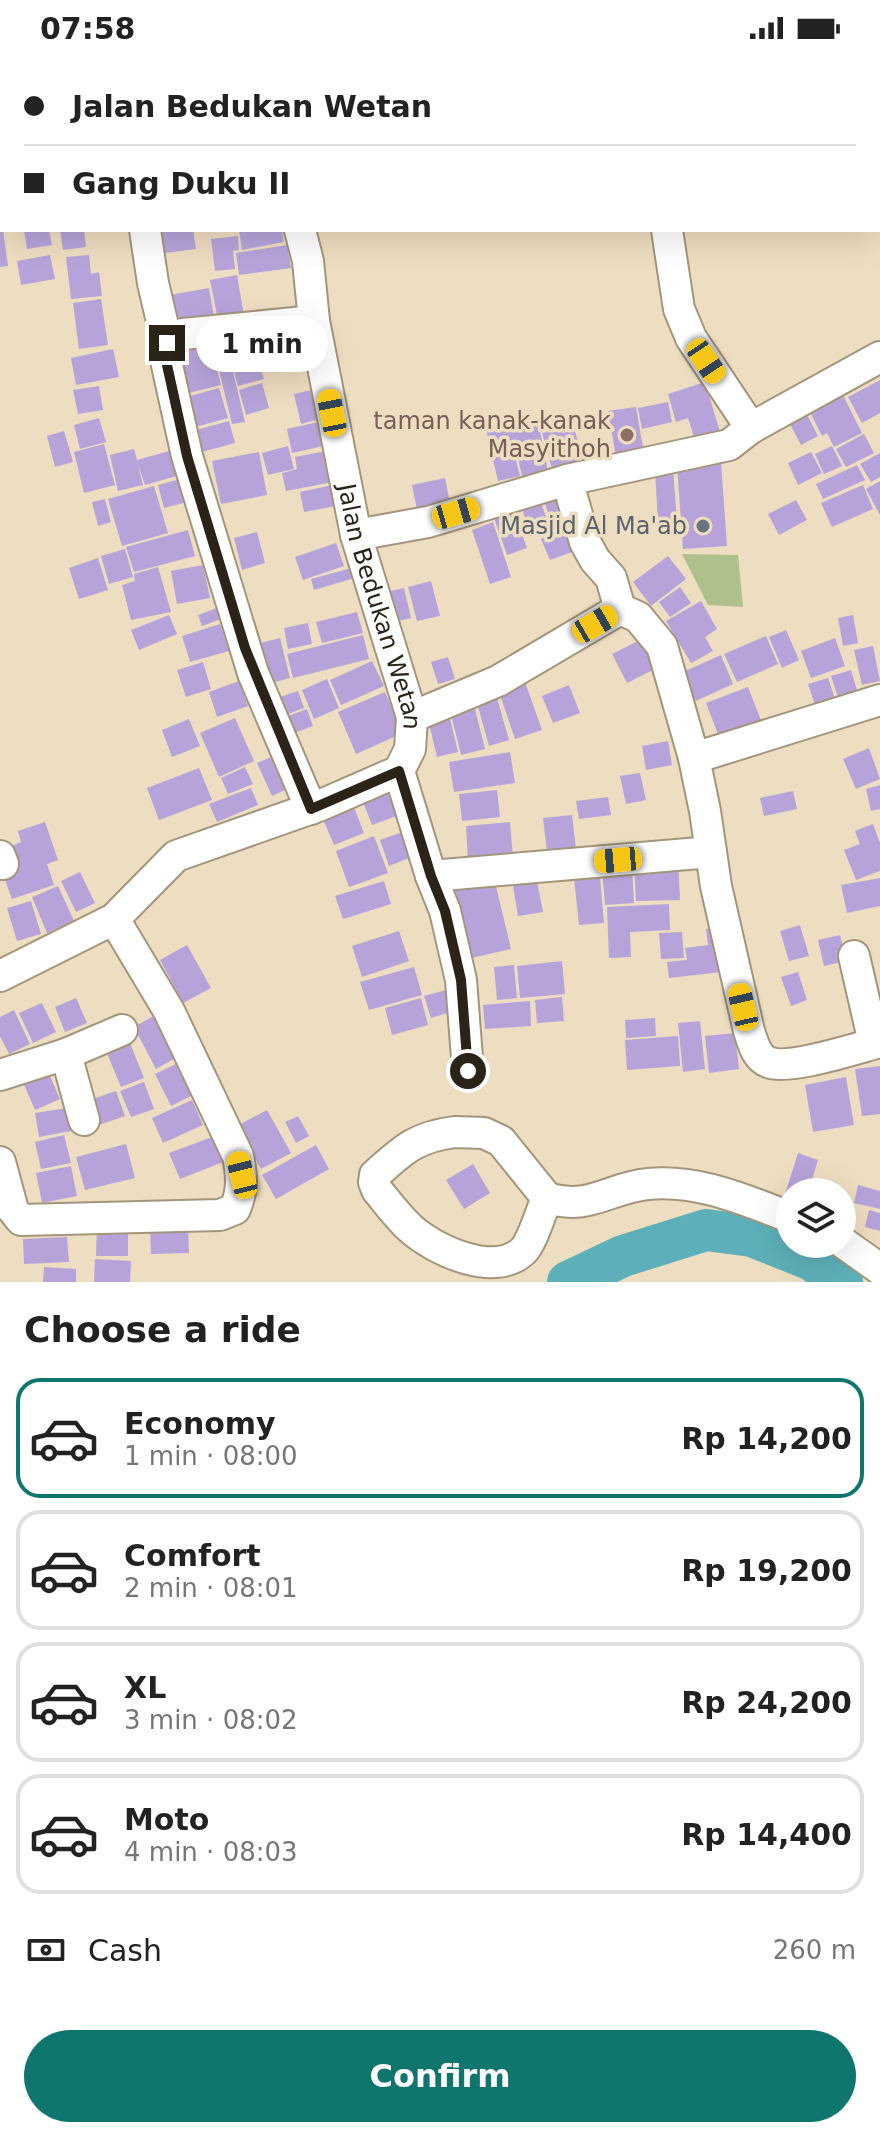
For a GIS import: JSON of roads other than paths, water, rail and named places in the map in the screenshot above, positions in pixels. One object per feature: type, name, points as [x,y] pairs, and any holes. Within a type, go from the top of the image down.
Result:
[{"type":"street","points":[[145,232],[167,343],[167,365],[187,456],[245,648],[311,809]]},
{"type":"street","name":"Jalan Bedukan Wetan","points":[[301,232],[308,261],[314,321],[356,535],[412,717],[410,749],[399,771]]},
{"type":"street","points":[[667,232],[679,309],[691,338],[751,428]]},
{"type":"street","points":[[167,343],[183,334],[314,321]]},
{"type":"street","points":[[356,535],[428,522],[567,480],[729,445],[751,428],[880,357]]},
{"type":"street","points":[[567,480],[585,542],[595,560],[611,578],[620,609],[638,617],[662,646],[694,758],[716,886],[757,1054],[774,1064],[802,1062],[877,1042],[854,956]]},
{"type":"street","points":[[412,717],[498,681],[620,609]]},
{"type":"street","points":[[694,758],[880,700]]},
{"type":"street","points":[[0,976],[114,919],[176,856],[311,809],[399,771],[445,911],[461,980],[468,1071]]},
{"type":"street","points":[[431,876],[711,852]]},
{"type":"street","points":[[0,1162],[13,1210],[21,1220],[220,1215],[235,1209],[241,1195],[242,1175],[238,1156],[169,1011],[114,919]]},
{"type":"street","points":[[0,1075],[66,1054],[122,1030]]},
{"type":"street","points":[[66,1054],[84,1120]]},
{"type":"street","points":[[547,1198],[525,1249],[512,1258],[488,1264],[444,1250],[410,1229],[377,1190],[374,1182],[375,1175],[415,1142],[432,1135],[484,1133],[501,1141],[547,1198],[568,1204],[646,1184],[690,1185],[722,1192],[776,1212]]},
{"type":"street","points":[[856,1252],[880,1269]]},
{"type":"waterway","points":[[568,1282],[623,1256],[706,1230],[752,1236],[812,1260],[842,1282]]},
{"type":"place","name":"taman kanak-kanak Masyithoh","points":[[627,435]]},
{"type":"place","name":"Masjid Al Ma'ab","points":[[703,526]]}]
